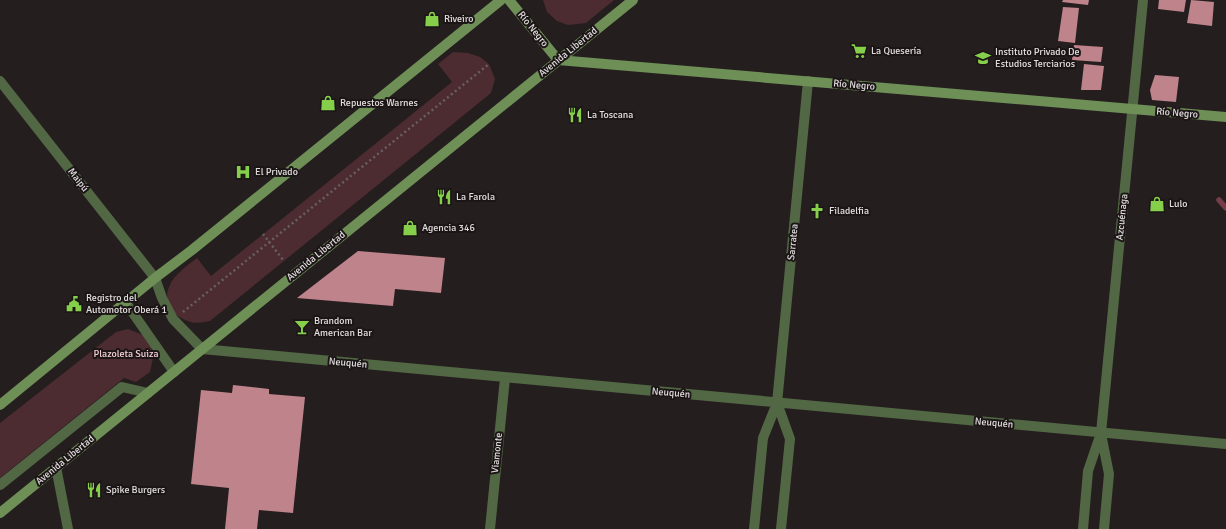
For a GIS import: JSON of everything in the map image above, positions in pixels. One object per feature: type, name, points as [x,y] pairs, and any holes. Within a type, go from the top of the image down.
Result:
[{"type":"main road","points":[[0,405],[126,304],[155,278],[192,250],[501,0]]},
{"type":"main road","name":"Río Negro","points":[[509,0],[558,60],[1226,117]]},
{"type":"main road","name":"Avenida Libertad","points":[[0,513],[633,0]]},
{"type":"street","name":"Azcuénaga","points":[[1082,529],[1088,471],[1101,433],[1143,0]]},
{"type":"street","name":"Maipú","points":[[0,81],[155,278]]},
{"type":"street","name":"Sarratea","points":[[754,529],[763,438],[777,403],[808,81]]},
{"type":"street","points":[[155,278],[162,298],[173,319],[202,349]]},
{"type":"street","points":[[126,304],[174,372]]},
{"type":"street","name":"Neuquén","points":[[202,349],[1226,444]]},
{"type":"street","name":"Viamonte","points":[[490,529],[505,378]]},
{"type":"street","points":[[0,485],[122,387],[148,393]]},
{"type":"street","name":"Sarratea","points":[[777,403],[790,439],[781,529]]},
{"type":"street","name":"Azcuénaga","points":[[1101,433],[1109,474],[1104,529]]},
{"type":"street","points":[[56,467],[68,529]]},
{"type":"path","points":[[173,319],[489,64]]},
{"type":"path","points":[[263,234],[284,261]]},
{"type":"green space","points":[[543,0],[614,0],[586,23],[568,25],[557,21],[547,12]]},
{"type":"green space","points":[[453,52],[468,53],[480,57],[489,64],[495,79],[491,93],[210,321],[193,323],[175,314],[167,299],[167,293],[171,282],[181,271],[197,258],[211,276],[452,82],[438,64]]},
{"type":"green space","name":"Plazoleta Suiza","points":[[128,329],[143,335],[151,346],[153,358],[150,372],[136,382],[124,378],[0,478],[0,423],[116,332]]},
{"type":"building","points":[[1063,0],[1089,0],[1088,5],[1062,2]]},
{"type":"building","points":[[1159,0],[1186,0],[1184,12],[1158,9]]},
{"type":"building","points":[[1191,0],[1214,2],[1212,26],[1187,23]]},
{"type":"building","points":[[1063,7],[1079,8],[1075,43],[1058,41]]},
{"type":"building","points":[[1074,45],[1103,47],[1101,62],[1072,60]]},
{"type":"building","points":[[1084,64],[1104,66],[1101,90],[1081,90]]},
{"type":"building","points":[[1155,75],[1179,77],[1176,102],[1152,100],[1150,90]]},
{"type":"building","points":[[358,251],[445,258],[441,293],[395,289],[393,306],[297,298]]},
{"type":"building","points":[[233,385],[269,389],[269,394],[305,397],[293,513],[259,510],[257,529],[225,529],[229,488],[191,484],[201,390],[232,393]]},
{"type":"waterway","points":[[1219,200],[1226,208]]},
{"type":"place","name":"Riveiro","points":[[432,19]]},
{"type":"place","name":"La Quesería","points":[[859,51]]},
{"type":"place","name":"Instituto Privado De Estudios Terciarios","points":[[983,58]]},
{"type":"place","name":"Repuestos Warnes","points":[[328,103]]},
{"type":"place","name":"La Toscana","points":[[575,115]]},
{"type":"place","name":"El Privado","points":[[243,172]]},
{"type":"place","name":"La Farola","points":[[444,197]]},
{"type":"place","name":"Lulo","points":[[1157,204]]},
{"type":"place","name":"Filadelfia","points":[[817,211]]},
{"type":"place","name":"Agencia 346","points":[[410,228]]},
{"type":"place","name":"Registro del Automotor Oberá 1","points":[[74,304]]},
{"type":"place","name":"Brandom American Bar","points":[[302,327]]},
{"type":"place","name":"Spike Burgers","points":[[94,490]]}]
